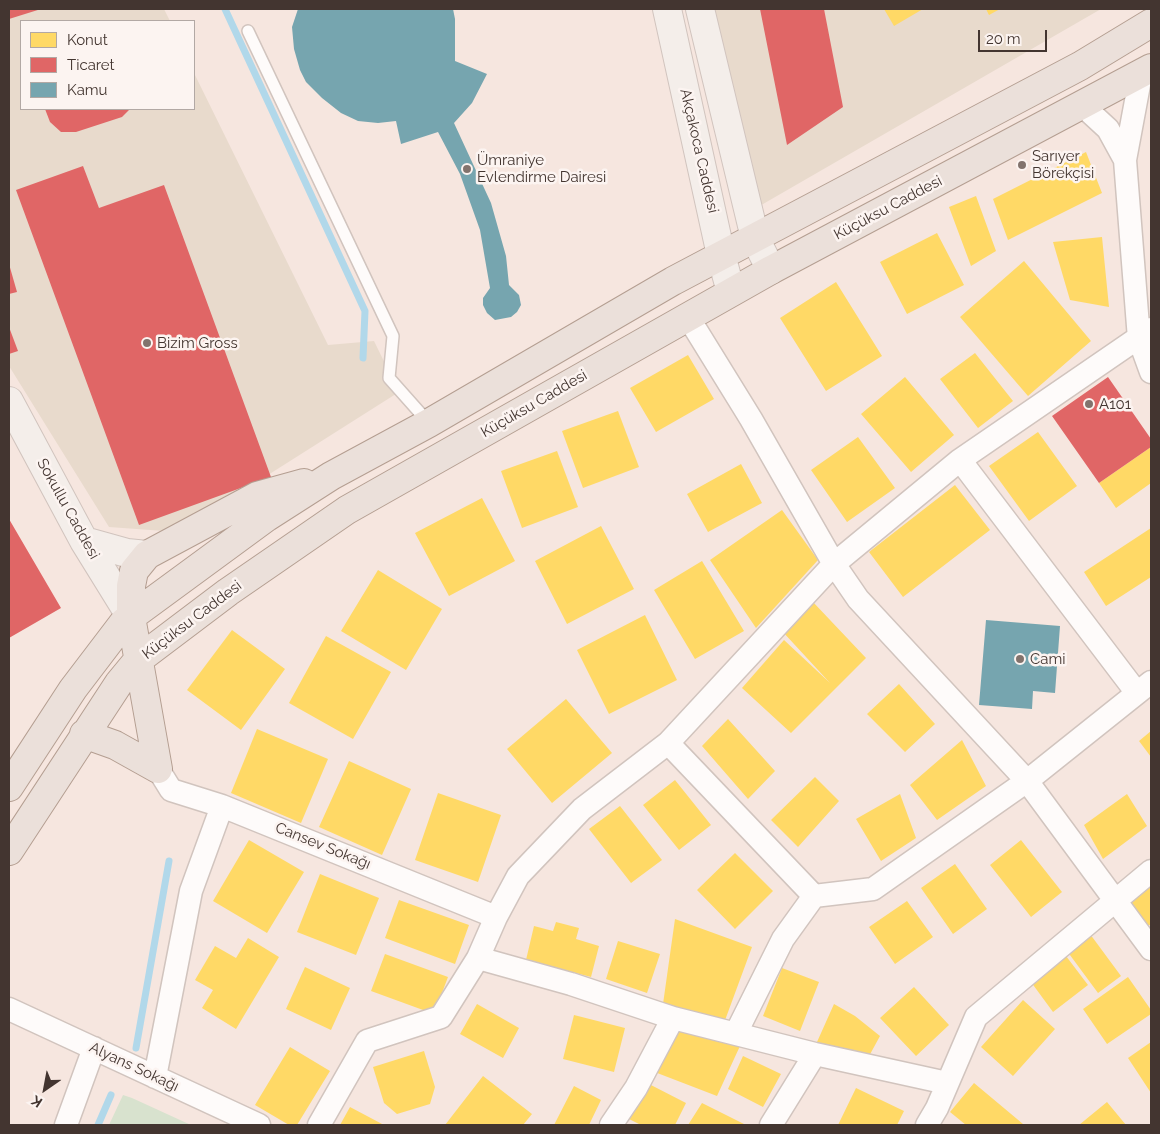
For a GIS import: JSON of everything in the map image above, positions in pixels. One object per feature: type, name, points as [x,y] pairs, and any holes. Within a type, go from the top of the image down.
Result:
[{"type":"main road","points":[[9,788],[73,688],[124,622],[267,517],[331,476],[429,423],[673,281],[1080,66],[1151,23]]},
{"type":"main road","name":"Küçüksu Caddesi","points":[[9,851],[118,683],[148,652],[228,592],[348,510],[731,292],[1146,71]]},
{"type":"main road","points":[[158,769],[148,652],[130,616],[131,586],[134,572],[147,556],[257,496],[331,476]]},
{"type":"main road","points":[[84,734],[115,745],[158,769]]},
{"type":"street","name":"Akçakoca Caddesi","points":[[667,9],[721,255],[731,292]]},
{"type":"street","points":[[700,9],[755,238],[771,270]]},
{"type":"street","points":[[1146,71],[1125,160],[1151,372]]},
{"type":"street","points":[[1082,105],[1108,130],[1125,160]]},
{"type":"street","points":[[688,317],[751,419],[834,564],[858,599],[1027,781],[1151,949]]},
{"type":"street","points":[[319,1125],[367,1041],[441,1017],[478,958],[496,917],[518,876],[582,809],[668,743],[834,564],[960,460],[1145,334]]},
{"type":"street","name":"Sokullu Caddesi","points":[[9,400],[84,541],[130,616]]},
{"type":"street","points":[[736,1033],[783,939],[814,896],[873,889],[1027,781],[1144,688],[960,460]]},
{"type":"street","points":[[84,541],[127,553],[147,556]]},
{"type":"street","points":[[668,743],[814,896]]},
{"type":"street","name":"Cansev Sokağı","points":[[158,769],[171,790],[222,806],[496,917]]},
{"type":"street","points":[[155,1077],[191,891],[222,806]]},
{"type":"street","points":[[927,1125],[976,1017],[1151,871]]},
{"type":"street","points":[[478,958],[571,984],[673,1018],[815,1054],[947,1083]]},
{"type":"street","name":"Alyans Sokağı","points":[[9,1009],[259,1125]]},
{"type":"street","points":[[611,1125],[636,1088],[673,1018]]},
{"type":"street","points":[[66,1125],[94,1048]]},
{"type":"street","points":[[771,1125],[815,1054]]},
{"type":"lane","points":[[248,31],[392,336],[389,378],[429,423]]},
{"type":"shaded area","points":[[9,9],[164,9],[170,20],[20,20],[20,110],[195,110],[195,75],[328,345],[374,341],[399,392],[178,532],[109,527],[9,366]]},
{"type":"shaded area","points":[[705,9],[1101,9],[744,215]]},
{"type":"green space","points":[[123,1095],[132,1098],[191,1125],[109,1125]]},
{"type":"building: Konut","points":[[884,9],[923,9],[894,26]]},
{"type":"building: Konut","points":[[986,9],[1000,9],[989,15]]},
{"type":"building: Konut","points":[[1086,152],[1102,193],[1008,240],[993,199]]},
{"type":"building: Konut","points":[[976,196],[996,251],[971,266],[949,207]]},
{"type":"building: Konut","points":[[937,233],[964,285],[907,314],[880,262]]},
{"type":"building: Konut","points":[[1102,237],[1109,307],[1070,300],[1053,242]]},
{"type":"building: Konut","points":[[1024,261],[1091,341],[1028,396],[960,317]]},
{"type":"building: Konut","points":[[836,282],[882,356],[826,391],[780,318]]},
{"type":"building: Konut","points":[[975,353],[1013,401],[978,428],[940,379]]},
{"type":"building: Konut","points":[[688,355],[714,399],[656,432],[630,388]]},
{"type":"building: Konut","points":[[905,377],[954,435],[911,472],[861,414]]},
{"type":"building: Konut","points":[[618,411],[639,467],[583,488],[562,431]]},
{"type":"building: Konut","points":[[1038,432],[1077,486],[1029,521],[989,466]]},
{"type":"building: Konut","points":[[858,437],[895,488],[847,522],[811,470]]},
{"type":"building: Konut","points":[[1151,447],[1151,483],[1116,508],[1099,483]]},
{"type":"building: Konut","points":[[557,451],[578,507],[522,528],[501,471]]},
{"type":"building: Konut","points":[[741,464],[762,503],[708,532],[687,494]]},
{"type":"building: Konut","points":[[955,485],[990,530],[903,597],[869,552]]},
{"type":"building: Konut","points":[[482,498],[515,561],[449,596],[415,533]]},
{"type":"building: Konut","points":[[782,510],[818,560],[756,628],[710,560]]},
{"type":"building: Konut","points":[[601,526],[634,589],[567,624],[535,561]]},
{"type":"building: Konut","points":[[1151,528],[1151,577],[1106,606],[1084,572]]},
{"type":"building: Konut","points":[[702,561],[744,631],[695,659],[654,590]]},
{"type":"building: Konut","points":[[378,570],[442,609],[406,670],[341,631]]},
{"type":"building: Konut","points":[[813,602],[866,658],[791,733],[742,688],[784,640],[830,683],[782,631]]},
{"type":"building: Konut","points":[[645,615],[677,680],[609,714],[577,650]]},
{"type":"building: Konut","points":[[232,630],[285,669],[241,730],[187,690]]},
{"type":"building: Konut","points":[[326,636],[391,672],[353,739],[289,703]]},
{"type":"building: Konut","points":[[899,684],[935,724],[905,752],[867,714]]},
{"type":"building: Konut","points":[[566,699],[612,753],[552,803],[507,749]]},
{"type":"building: Konut","points":[[728,719],[775,771],[748,799],[702,746]]},
{"type":"building: Konut","points":[[257,729],[328,759],[301,823],[231,793]]},
{"type":"building: Konut","points":[[1151,731],[1151,757],[1139,741]]},
{"type":"building: Konut","points":[[962,740],[986,786],[937,820],[910,785]]},
{"type":"building: Konut","points":[[349,761],[411,789],[382,855],[319,827]]},
{"type":"building: Konut","points":[[815,777],[839,801],[798,847],[771,820]]},
{"type":"building: Konut","points":[[675,780],[711,825],[679,850],[643,805]]},
{"type":"building: Konut","points":[[438,793],[501,815],[478,882],[415,860]]},
{"type":"building: Konut","points":[[900,794],[916,838],[881,861],[856,819]]},
{"type":"building: Konut","points":[[1127,794],[1147,826],[1103,859],[1084,825]]},
{"type":"building: Konut","points":[[620,806],[662,860],[631,883],[589,829]]},
{"type":"building: Konut","points":[[249,840],[304,872],[267,933],[213,901]]},
{"type":"building: Konut","points":[[1021,840],[1062,892],[1031,917],[990,865]]},
{"type":"building: Konut","points":[[735,853],[773,891],[735,929],[697,890]]},
{"type":"building: Konut","points":[[955,864],[987,909],[953,934],[921,888]]},
{"type":"building: Konut","points":[[320,874],[379,898],[356,955],[297,932]]},
{"type":"building: Konut","points":[[1151,877],[1151,924],[1144,929],[1120,896]]},
{"type":"building: Konut","points":[[399,900],[469,925],[455,964],[385,938]]},
{"type":"building: Konut","points":[[907,901],[933,937],[895,964],[869,927]]},
{"type":"building: Konut","points":[[675,919],[752,947],[724,1023],[663,1004]]},
{"type":"building: Konut","points":[[556,922],[579,928],[576,939],[599,946],[591,977],[526,960],[534,926],[553,931]]},
{"type":"building: Konut","points":[[1090,934],[1121,976],[1098,993],[1067,951]]},
{"type":"building: Konut","points":[[248,938],[279,957],[236,1029],[202,1008],[213,990],[195,980],[215,946],[236,958]]},
{"type":"building: Konut","points":[[618,941],[660,954],[647,993],[606,979]]},
{"type":"building: Konut","points":[[385,954],[448,977],[434,1014],[371,991]]},
{"type":"building: Konut","points":[[1066,956],[1088,985],[1053,1012],[1031,982]]},
{"type":"building: Konut","points":[[305,967],[350,988],[331,1030],[286,1009]]},
{"type":"building: Konut","points":[[782,968],[819,982],[800,1031],[763,1016]]},
{"type":"building: Konut","points":[[1128,977],[1151,1010],[1151,1014],[1107,1044],[1083,1009]]},
{"type":"building: Konut","points":[[914,987],[949,1025],[916,1056],[880,1018]]},
{"type":"building: Konut","points":[[1023,1000],[1055,1029],[1013,1076],[981,1047]]},
{"type":"building: Konut","points":[[477,1004],[519,1028],[503,1058],[460,1034]]},
{"type":"building: Konut","points":[[834,1004],[855,1016],[880,1036],[868,1058],[817,1042]]},
{"type":"building: Konut","points":[[574,1015],[625,1028],[614,1072],[563,1059]]},
{"type":"building: Konut","points":[[676,1027],[740,1046],[717,1096],[652,1071]]},
{"type":"building: Konut","points":[[1151,1042],[1151,1093],[1128,1058]]},
{"type":"building: Konut","points":[[290,1047],[330,1071],[297,1125],[289,1125],[255,1105]]},
{"type":"building: Konut","points":[[424,1051],[435,1087],[430,1104],[397,1114],[384,1103],[373,1067]]},
{"type":"building: Konut","points":[[743,1056],[781,1074],[763,1107],[728,1089]]},
{"type":"building: Konut","points":[[483,1076],[532,1114],[523,1125],[445,1125]]},
{"type":"building: Konut","points":[[647,1083],[686,1103],[675,1125],[641,1125],[629,1119]]},
{"type":"building: Konut","points":[[974,1083],[1023,1124],[966,1125],[950,1112]]},
{"type":"building: Konut","points":[[574,1086],[601,1100],[589,1125],[554,1125]]},
{"type":"building: Konut","points":[[856,1088],[904,1111],[897,1125],[838,1125]]},
{"type":"building: Konut","points":[[1107,1102],[1126,1125],[1079,1125]]},
{"type":"building: Konut","points":[[702,1103],[746,1125],[688,1125]]},
{"type":"building: Konut","points":[[350,1107],[384,1125],[340,1125]]},
{"type":"building: Ticaret","points":[[9,9],[41,9],[9,19]]},
{"type":"building: Ticaret","points":[[760,9],[824,9],[843,107],[787,145]]},
{"type":"building: Ticaret","points":[[45,110],[129,110],[122,117],[76,132],[61,132],[50,122]]},
{"type":"building: Ticaret","name":"Bizim Gross","points":[[83,166],[99,208],[164,185],[271,477],[139,525],[16,190]]},
{"type":"building: Ticaret","points":[[9,264],[17,292],[9,294]]},
{"type":"building: Ticaret","points":[[9,327],[18,351],[9,354]]},
{"type":"building: Ticaret","points":[[1108,377],[1151,439],[1151,447],[1099,483],[1052,416]]},
{"type":"building: Ticaret","points":[[9,519],[61,608],[9,638]]},
{"type":"building: Kamu","name":"Ümraniye Evlendirme Dairesi","points":[[298,9],[453,9],[455,19],[455,61],[487,74],[472,103],[454,123],[491,203],[506,256],[509,285],[519,295],[521,305],[511,317],[495,320],[487,313],[483,305],[483,298],[490,288],[480,230],[460,174],[438,132],[401,144],[396,121],[378,123],[358,121],[341,113],[322,98],[306,82],[300,70],[294,49],[292,27]]},
{"type":"building: Kamu","name":"Cami","points":[[986,620],[1060,626],[1055,693],[1033,691],[1032,709],[979,705]]},
{"type":"waterway","points":[[225,9],[365,311],[363,358]]},
{"type":"waterway","points":[[136,1048],[169,861]]},
{"type":"waterway","points":[[98,1125],[111,1095]]},
{"type":"place","name":"Sarıyer Börekçisi","points":[[1022,165]]},
{"type":"place","name":"Ümraniye Evlendirme Dairesi","points":[[467,169]]},
{"type":"place","name":"Bizim Gross","points":[[147,343]]},
{"type":"place","name":"A101","points":[[1089,404]]},
{"type":"place","name":"Cami","points":[[1020,659]]}]
